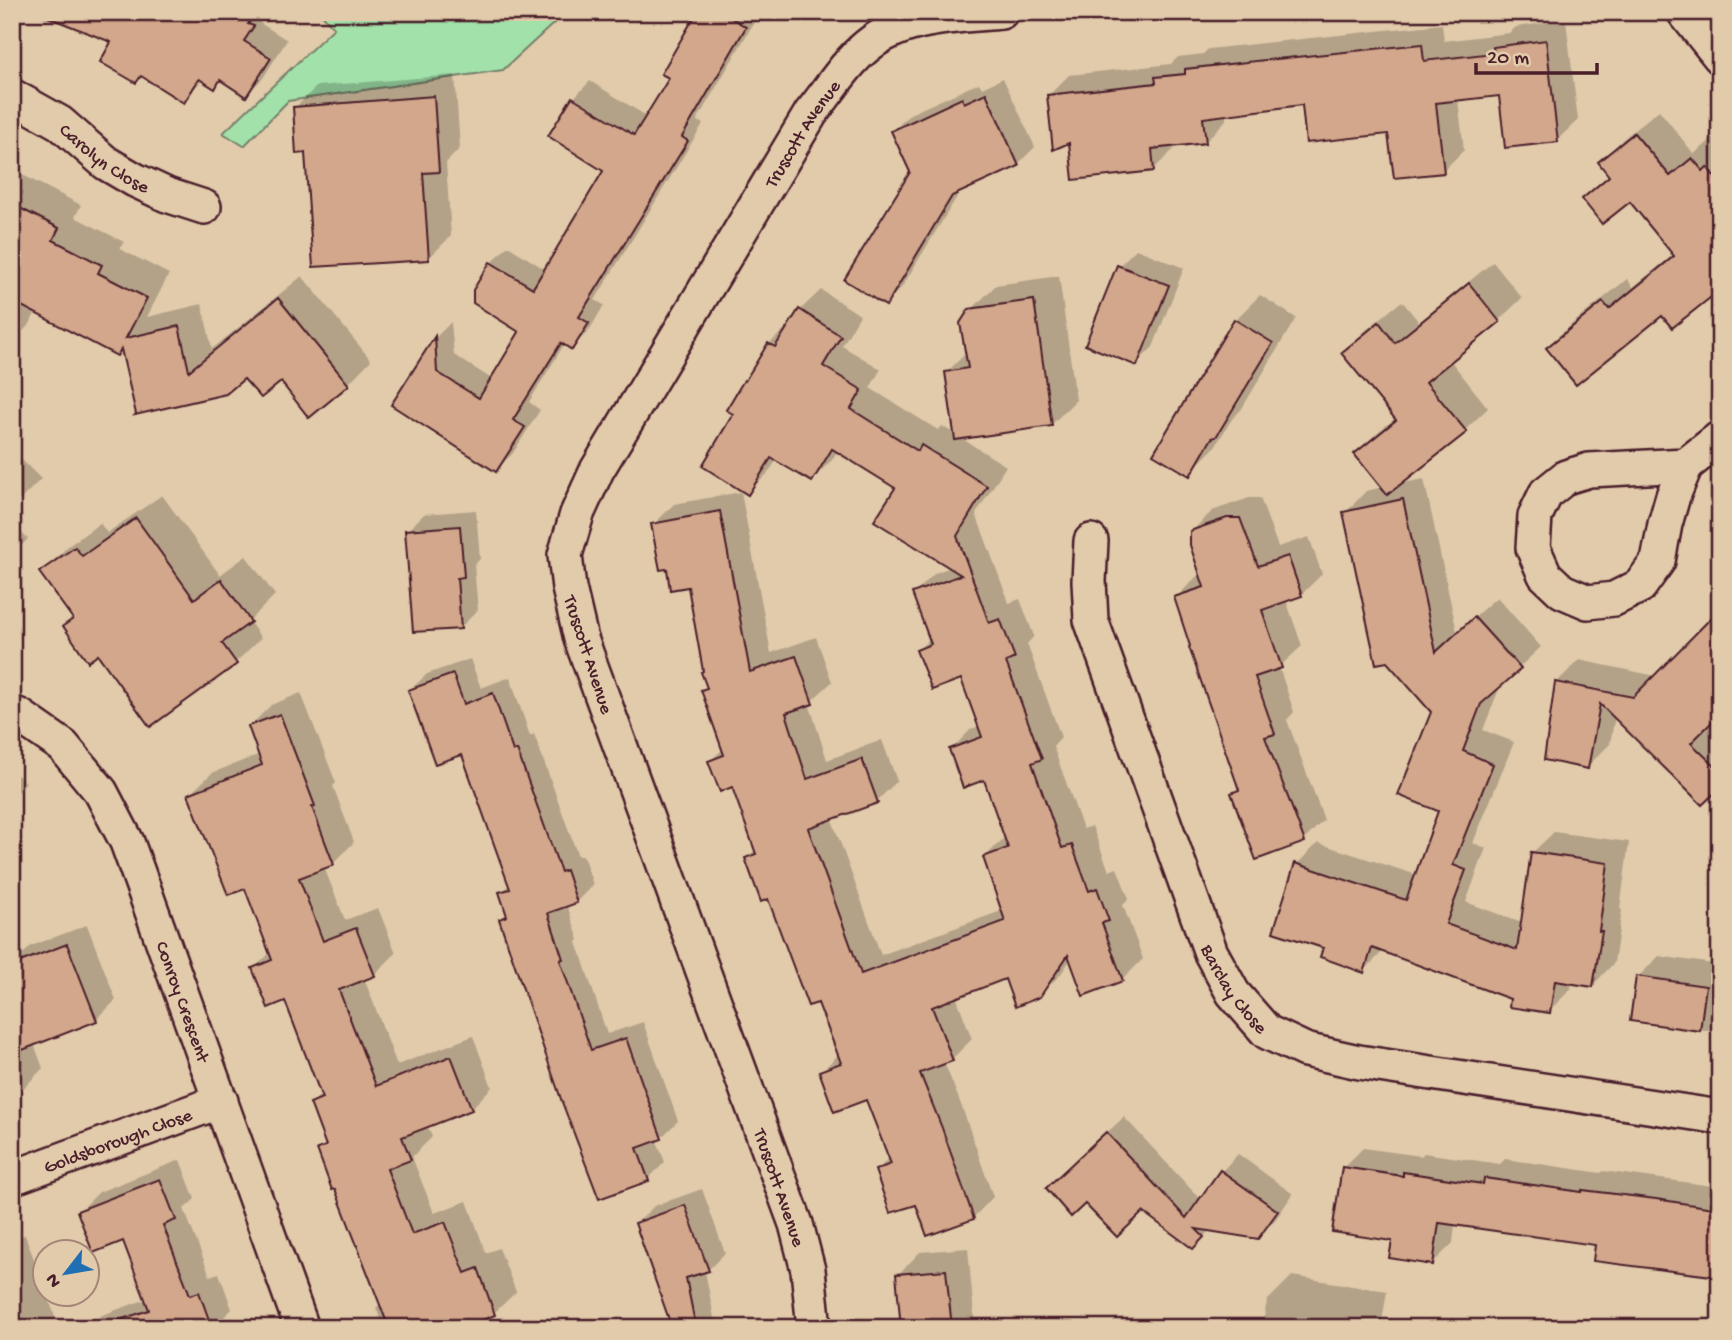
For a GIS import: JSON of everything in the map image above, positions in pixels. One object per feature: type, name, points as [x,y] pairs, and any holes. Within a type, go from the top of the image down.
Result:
[{"type":"street","name":"Truscott Avenue","points":[[814,1328],[808,1270],[796,1224],[581,639],[569,588],[565,555],[577,514],[597,470],[811,113],[847,67],[867,45],[897,27],[944,18],[1002,12]]},
{"type":"street","points":[[1684,12],[1720,57]]},
{"type":"street","name":"Carolyn Close","points":[[12,96],[61,123],[106,163],[135,180],[167,195],[204,207]]},
{"type":"street","points":[[1686,465],[1589,470],[1566,477],[1546,493],[1535,516],[1533,548],[1545,575],[1562,591],[1588,602],[1614,599],[1640,586],[1658,561],[1673,496],[1686,465],[1720,438]]},
{"type":"street","name":"Barclay Close","points":[[1091,541],[1091,620],[1211,953],[1233,993],[1267,1032],[1305,1050],[1359,1062],[1720,1117]]},
{"type":"street","name":"Conroy Crescent","points":[[12,713],[63,746],[101,792],[127,842],[302,1328]]},
{"type":"street","name":"Goldsborough Close","points":[[12,1178],[221,1101]]},
{"type":"green space","points":[[320,12],[566,12],[503,70],[288,101],[244,146],[223,133],[334,28]]},
{"type":"building","points":[[40,12],[256,12],[248,24],[254,26],[244,41],[271,58],[246,97],[220,80],[215,89],[199,79],[184,103],[141,76],[136,83],[100,62],[111,42]]},
{"type":"building","points":[[697,12],[722,12],[746,27],[682,137],[688,141],[579,317],[589,323],[572,350],[561,343],[513,420],[525,427],[496,472],[391,405],[435,336],[437,372],[479,398],[519,332],[473,303],[473,290],[490,262],[533,288],[603,171],[548,136],[572,97],[634,135],[669,78],[661,74]]},
{"type":"building","points":[[1546,40],[1558,142],[1505,148],[1499,96],[1436,103],[1444,173],[1394,178],[1388,134],[1306,143],[1302,105],[1203,118],[1206,143],[1152,149],[1154,171],[1073,180],[1069,143],[1053,150],[1047,95],[1156,83],[1155,77],[1185,74],[1185,69],[1256,61],[1422,44],[1424,61],[1494,53],[1493,47]]},
{"type":"building","points":[[986,93],[1019,166],[952,196],[886,306],[844,280],[910,172],[891,131],[962,98],[964,103]]},
{"type":"building","points":[[434,96],[439,172],[423,173],[429,260],[313,267],[305,153],[296,154],[293,107]]},
{"type":"building","points":[[1634,133],[1670,176],[1692,158],[1703,171],[1707,167],[1720,184],[1720,290],[1672,328],[1662,316],[1576,385],[1546,348],[1603,302],[1609,309],[1674,256],[1630,202],[1602,224],[1582,199],[1609,176],[1598,162]]},
{"type":"building","points":[[12,204],[59,228],[53,240],[102,265],[98,273],[147,298],[126,338],[179,326],[189,371],[278,298],[349,385],[309,418],[281,382],[261,398],[244,379],[226,394],[135,415],[121,349],[117,356],[12,301]]},
{"type":"building","points":[[1117,265],[1169,285],[1137,366],[1085,345]]},
{"type":"building","points":[[1469,283],[1500,322],[1426,382],[1467,432],[1387,495],[1354,454],[1396,420],[1341,353],[1379,322],[1395,343]]},
{"type":"building","points":[[1034,300],[1052,426],[955,440],[945,372],[968,368],[960,323],[969,309]]},
{"type":"building","points":[[799,309],[841,336],[823,366],[862,390],[851,409],[918,451],[921,445],[987,486],[957,536],[989,623],[1000,619],[1015,658],[1006,662],[1042,759],[1032,763],[1062,848],[1072,845],[1089,891],[1097,888],[1109,921],[1102,923],[1123,981],[1083,996],[1068,955],[1040,997],[1015,1007],[1005,979],[932,1007],[953,1061],[920,1073],[974,1219],[927,1236],[916,1205],[890,1213],[875,1170],[891,1164],[866,1100],[834,1112],[819,1071],[841,1063],[818,1003],[808,1006],[768,899],[761,902],[745,858],[756,854],[732,787],[720,792],[708,761],[724,755],[701,690],[707,688],[701,672],[703,671],[688,587],[670,590],[667,569],[660,570],[651,524],[720,511],[750,672],[796,656],[813,704],[786,713],[807,779],[862,759],[878,803],[808,828],[861,974],[1005,921],[983,857],[1008,848],[984,780],[963,788],[949,749],[982,737],[961,679],[932,690],[916,650],[931,644],[912,593],[961,575],[874,521],[895,488],[832,449],[812,482],[771,458],[748,495],[702,466],[733,414],[726,410],[744,380],[768,343],[775,347]]},
{"type":"building","points":[[1234,319],[1273,343],[1190,476],[1153,454]]},
{"type":"building","points":[[1403,499],[1436,652],[1474,617],[1521,669],[1481,704],[1463,751],[1493,764],[1453,865],[1466,870],[1446,924],[1517,950],[1531,852],[1608,863],[1599,931],[1602,931],[1593,987],[1555,981],[1550,1013],[1509,1007],[1510,999],[1372,948],[1364,973],[1320,957],[1323,948],[1273,932],[1295,863],[1406,900],[1438,811],[1398,795],[1431,712],[1387,662],[1376,664],[1343,512]]},
{"type":"building","points":[[136,518],[194,599],[221,579],[251,622],[222,643],[237,664],[150,727],[98,655],[88,662],[63,626],[73,619],[39,572],[75,547],[82,556]]},
{"type":"building","points":[[1227,518],[1240,518],[1258,566],[1288,556],[1302,596],[1262,610],[1282,668],[1255,677],[1275,734],[1265,737],[1305,842],[1256,860],[1231,793],[1239,790],[1174,597],[1204,587],[1190,545],[1190,531]]},
{"type":"building","points":[[460,526],[464,577],[457,578],[461,629],[413,632],[405,530]]},
{"type":"building","points":[[1720,609],[1720,714],[1691,743],[1720,771],[1720,788],[1702,805],[1600,704],[1588,769],[1544,760],[1555,682],[1633,697]]},
{"type":"building","points":[[453,674],[464,704],[493,693],[513,751],[517,750],[561,872],[566,870],[577,903],[548,913],[563,959],[560,960],[591,1050],[626,1038],[662,1139],[637,1148],[649,1181],[599,1199],[562,1102],[499,919],[507,916],[499,892],[510,889],[462,755],[435,764],[408,690]]},
{"type":"building","points":[[280,714],[334,865],[299,878],[323,941],[356,928],[375,976],[339,990],[376,1086],[451,1056],[472,1110],[402,1137],[411,1160],[387,1169],[412,1234],[445,1222],[465,1273],[478,1268],[495,1315],[463,1328],[389,1328],[317,1149],[326,1146],[310,1103],[322,1098],[285,1001],[268,1008],[252,968],[272,960],[245,889],[228,895],[188,794],[262,765],[248,726]]},
{"type":"building","points":[[67,944],[97,1021],[12,1054],[12,965]]},
{"type":"building","points":[[1636,976],[1706,986],[1700,1031],[1630,1021]]},
{"type":"building","points":[[1106,1132],[1186,1218],[1220,1170],[1278,1211],[1258,1239],[1196,1229],[1204,1237],[1193,1249],[1143,1212],[1117,1237],[1085,1204],[1071,1217],[1046,1188]]},
{"type":"building","points":[[1342,1167],[1403,1176],[1403,1172],[1483,1184],[1484,1178],[1720,1209],[1720,1277],[1593,1261],[1595,1245],[1439,1223],[1433,1265],[1389,1258],[1392,1241],[1332,1232]]},
{"type":"building","points":[[160,1179],[176,1220],[163,1225],[190,1295],[199,1292],[212,1328],[112,1328],[111,1323],[149,1310],[123,1241],[102,1249],[102,1238],[87,1238],[77,1211]]},
{"type":"building","points":[[685,1205],[709,1271],[686,1278],[696,1328],[672,1328],[635,1223]]},
{"type":"building","points":[[946,1270],[952,1328],[901,1328],[896,1274]]}]
